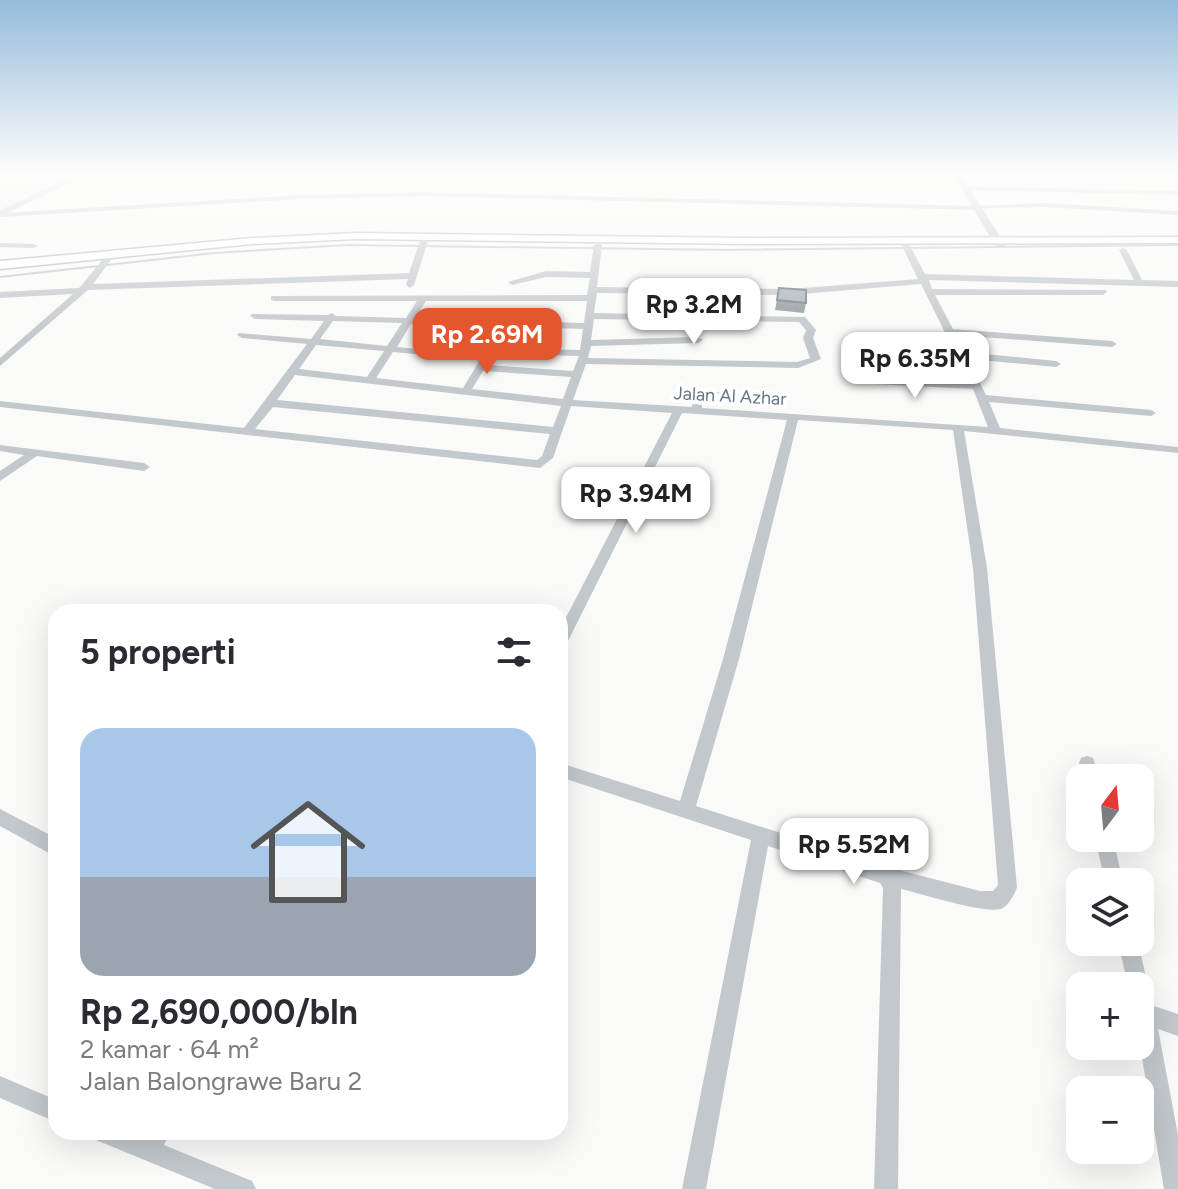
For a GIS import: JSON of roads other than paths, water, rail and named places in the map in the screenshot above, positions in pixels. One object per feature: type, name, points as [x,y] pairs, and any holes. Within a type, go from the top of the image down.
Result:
[{"type":"main road","points":[[0,268],[156,252],[425,235],[749,241],[1178,242]]},
{"type":"main road","points":[[0,268],[105,263],[156,252],[326,243],[907,248],[999,243]]},
{"type":"street","points":[[992,230],[999,243]]},
{"type":"street","points":[[410,297],[410,276],[423,243]]},
{"type":"street","points":[[0,245],[34,246]]},
{"type":"street","points":[[0,404],[532,465],[547,458],[585,352],[599,247]]},
{"type":"street","points":[[907,248],[980,392],[995,430]]},
{"type":"street","points":[[1123,250],[1138,280]]},
{"type":"street","points":[[0,363],[84,289],[105,263]]},
{"type":"street","points":[[512,282],[546,274],[594,275]]},
{"type":"street","points":[[0,295],[410,276]]},
{"type":"street","points":[[274,298],[790,292],[924,279],[1138,280],[1178,284]]},
{"type":"street","points":[[930,292],[1103,292]]},
{"type":"street","points":[[308,316],[316,297]]},
{"type":"street","points":[[370,380],[394,348],[424,297]]},
{"type":"street","points":[[255,316],[332,316],[493,324],[802,319],[811,330],[808,338],[816,359],[798,365],[585,352]]},
{"type":"street","points":[[269,337],[286,316]]},
{"type":"street","points":[[246,433],[317,341],[332,316]]},
{"type":"street","points":[[466,391],[485,359],[493,324]]},
{"type":"street","points":[[950,332],[1112,344]]},
{"type":"street","points":[[242,335],[394,348],[578,374]]},
{"type":"street","points":[[485,359],[698,340]]},
{"type":"street","points":[[962,355],[1056,364]]},
{"type":"street","name":"Jalan Al Azhar","points":[[294,372],[567,403],[958,427],[1178,450]]},
{"type":"street","points":[[855,380],[1151,413]]},
{"type":"street","points":[[697,412],[697,395],[722,395]]},
{"type":"street","points":[[270,403],[558,431]]},
{"type":"street","points":[[568,627],[678,411]]},
{"type":"street","points":[[686,811],[731,659],[793,417]]},
{"type":"street","points":[[568,773],[887,876],[980,900],[998,901],[1008,887],[980,568],[958,427]]},
{"type":"street","points":[[0,448],[144,467]]},
{"type":"street","points":[[0,477],[33,454]]},
{"type":"street","points":[[0,817],[48,844]]},
{"type":"street","points":[[694,1189],[761,834]]},
{"type":"street","points":[[886,1189],[892,888],[887,876]]},
{"type":"street","points":[[1154,1011],[1178,1025]]},
{"type":"street","points":[[1152,1060],[1176,1189]]},
{"type":"street","points":[[0,1087],[48,1108]]},
{"type":"street","points":[[152,1141],[244,1189]]},
{"type":"waterway","points":[[0,277],[214,253],[347,245],[727,250],[1178,245]]}]
